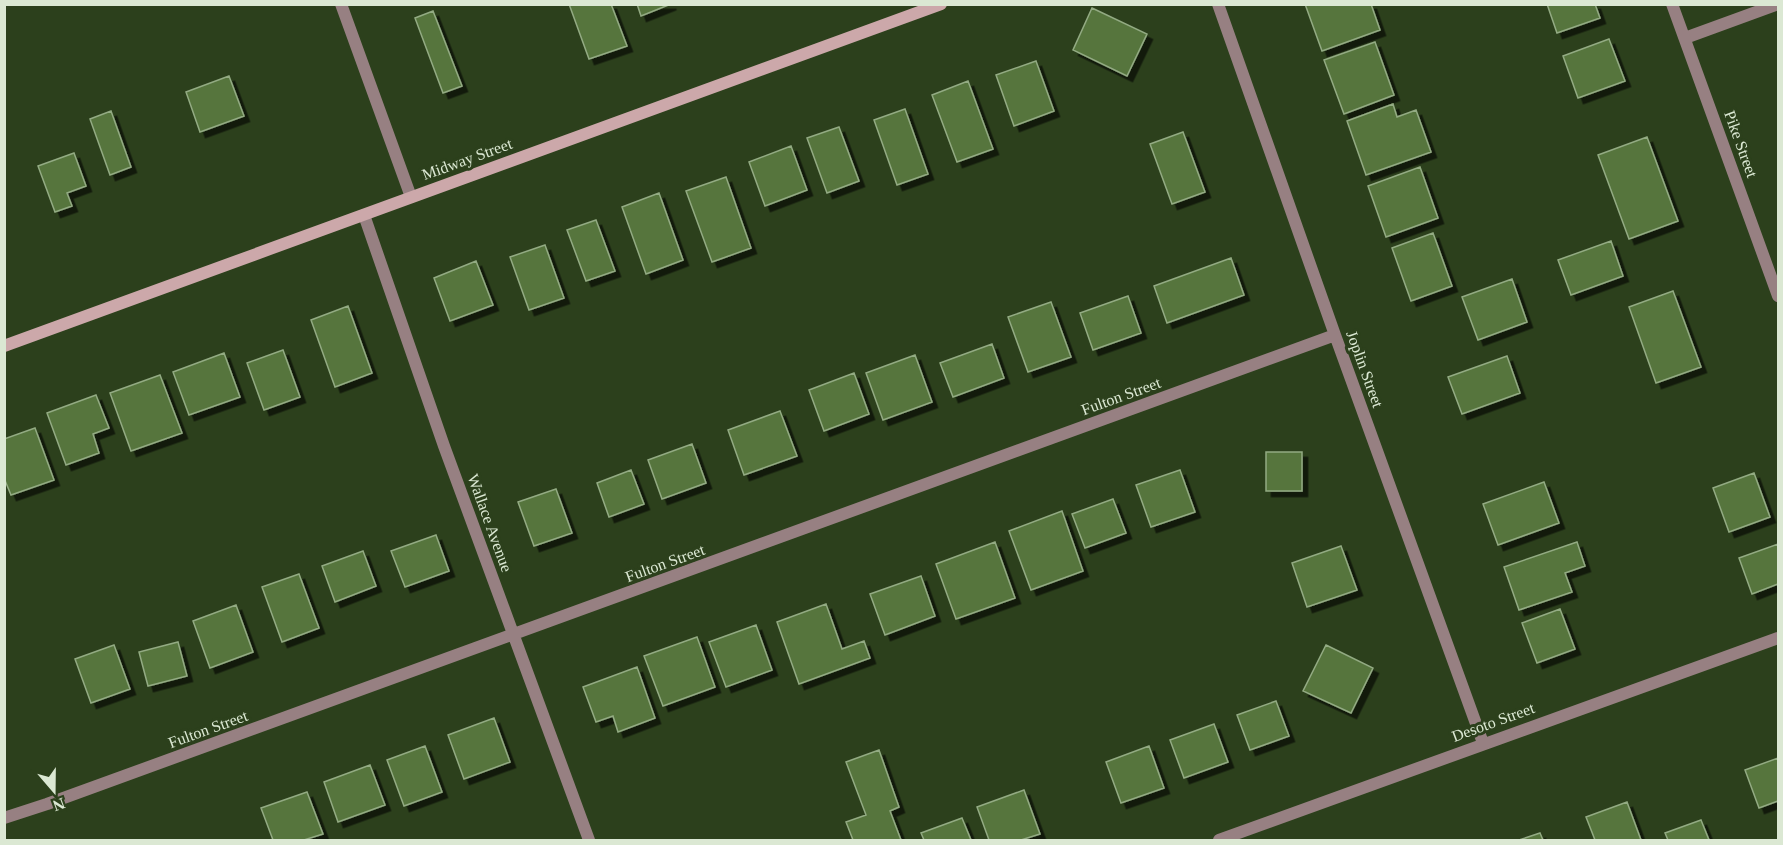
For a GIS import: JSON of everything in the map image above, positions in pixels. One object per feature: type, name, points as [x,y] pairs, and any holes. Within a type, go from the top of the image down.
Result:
[{"type":"street","points":[[341,4],[411,197]]},
{"type":"street","name":"Midway Street","points":[[4,346],[941,4]]},
{"type":"street","name":"Joplin Street","points":[[1218,4],[1335,335],[1484,743]]},
{"type":"street","name":"Pike Street","points":[[1672,4],[1779,296]]},
{"type":"street","points":[[1685,38],[1778,4]]},
{"type":"street","name":"Wallace Avenue","points":[[364,215],[444,446],[590,840]]},
{"type":"street","name":"Fulton Street","points":[[4,818],[513,636],[1335,335]]},
{"type":"street","name":"Desoto Street","points":[[1219,840],[1779,638]]},
{"type":"building","points":[[569,4],[611,4],[627,46],[589,59]]},
{"type":"building","points":[[637,4],[671,4],[641,16]]},
{"type":"building","points":[[1305,4],[1371,4],[1380,30],[1322,51]]},
{"type":"building","points":[[1547,4],[1595,4],[1600,18],[1557,33]]},
{"type":"building","points":[[1092,8],[1147,34],[1127,76],[1073,50]]},
{"type":"building","points":[[433,11],[462,86],[443,93],[415,18]]},
{"type":"building","points":[[1609,39],[1625,81],[1578,98],[1563,56]]},
{"type":"building","points":[[1375,42],[1394,95],[1344,114],[1324,60]]},
{"type":"building","points":[[1036,61],[1054,111],[1014,126],[996,75]]},
{"type":"building","points":[[229,76],[244,116],[200,132],[186,92]]},
{"type":"building","points":[[968,81],[993,149],[957,162],[932,95]]},
{"type":"building","points":[[1393,104],[1397,117],[1416,110],[1431,152],[1366,175],[1347,121]]},
{"type":"building","points":[[905,109],[928,174],[897,185],[874,120]]},
{"type":"building","points":[[111,111],[131,167],[110,175],[90,119]]},
{"type":"building","points":[[839,127],[859,181],[827,193],[807,138]]},
{"type":"building","points":[[1183,132],[1205,192],[1172,204],[1150,144]]},
{"type":"building","points":[[1647,137],[1678,221],[1629,239],[1598,155]]},
{"type":"building","points":[[791,146],[807,190],[765,206],[749,162]]},
{"type":"building","points":[[74,153],[86,186],[67,193],[72,206],[55,212],[38,166]]},
{"type":"building","points":[[1420,167],[1438,218],[1386,237],[1368,186]]},
{"type":"building","points":[[726,177],[751,248],[712,262],[686,191]]},
{"type":"building","points":[[659,193],[683,260],[646,274],[622,207]]},
{"type":"building","points":[[596,220],[615,271],[586,281],[567,230]]},
{"type":"building","points":[[1433,233],[1452,286],[1411,301],[1392,248]]},
{"type":"building","points":[[1611,241],[1623,276],[1571,295],[1558,260]]},
{"type":"building","points":[[545,245],[564,298],[529,310],[510,257]]},
{"type":"building","points":[[1231,258],[1244,295],[1167,323],[1154,286]]},
{"type":"building","points":[[476,261],[493,305],[450,321],[434,278]]},
{"type":"building","points":[[1512,279],[1527,322],[1478,340],[1462,297]]},
{"type":"building","points":[[1673,291],[1701,367],[1656,383],[1629,307]]},
{"type":"building","points":[[1128,296],[1141,333],[1093,350],[1080,313]]},
{"type":"building","points":[[1051,302],[1071,357],[1028,372],[1008,317]]},
{"type":"building","points":[[348,306],[372,373],[335,387],[311,320]]},
{"type":"building","points":[[992,344],[1004,378],[953,397],[940,363]]},
{"type":"building","points":[[283,350],[300,397],[264,410],[247,363]]},
{"type":"building","points":[[224,353],[240,397],[189,415],[173,372]]},
{"type":"building","points":[[915,355],[932,402],[883,420],[866,373]]},
{"type":"building","points":[[1507,356],[1520,393],[1462,414],[1448,377]]},
{"type":"building","points":[[854,373],[869,414],[824,431],[809,390]]},
{"type":"building","points":[[160,375],[182,433],[131,451],[110,393]]},
{"type":"building","points":[[96,395],[109,428],[93,434],[99,453],[66,465],[47,413]]},
{"type":"building","points":[[780,411],[797,456],[744,475],[728,430]]},
{"type":"building","points":[[35,428],[54,480],[11,495],[4,478],[4,439]]},
{"type":"building","points":[[692,444],[706,483],[662,499],[648,460]]},
{"type":"building","points":[[1266,452],[1302,452],[1302,491],[1266,491]]},
{"type":"building","points":[[631,470],[644,504],[609,517],[597,483]]},
{"type":"building","points":[[1180,470],[1195,512],[1151,527],[1136,485]]},
{"type":"building","points":[[1754,473],[1770,517],[1729,532],[1713,488]]},
{"type":"building","points":[[1544,482],[1559,523],[1498,545],[1483,504]]},
{"type":"building","points":[[556,489],[572,533],[534,546],[518,502]]},
{"type":"building","points":[[1113,499],[1126,533],[1085,548],[1072,514]]},
{"type":"building","points":[[1062,511],[1083,571],[1031,590],[1009,531]]},
{"type":"building","points":[[436,535],[449,571],[405,587],[391,551]]},
{"type":"building","points":[[995,542],[1015,598],[956,619],[936,564]]},
{"type":"building","points":[[1577,542],[1585,566],[1565,573],[1572,592],[1519,610],[1504,567]]},
{"type":"building","points":[[1778,544],[1778,584],[1752,594],[1739,558]]},
{"type":"building","points":[[1341,546],[1357,590],[1307,607],[1292,563]]},
{"type":"building","points":[[363,551],[376,586],[335,602],[322,566]]},
{"type":"building","points":[[299,574],[319,628],[282,642],[262,587]]},
{"type":"building","points":[[921,576],[935,616],[885,635],[870,594]]},
{"type":"building","points":[[826,604],[842,649],[864,641],[870,658],[799,684],[777,622]]},
{"type":"building","points":[[236,605],[253,652],[210,668],[193,621]]},
{"type":"building","points":[[1560,609],[1575,649],[1537,663],[1522,623]]},
{"type":"building","points":[[756,625],[772,670],[726,687],[709,642]]},
{"type":"building","points":[[697,637],[715,687],[663,706],[644,656]]},
{"type":"building","points":[[178,642],[187,676],[148,686],[139,652]]},
{"type":"building","points":[[114,645],[130,689],[91,703],[75,659]]},
{"type":"building","points":[[1326,645],[1373,668],[1351,713],[1303,691]]},
{"type":"building","points":[[637,667],[655,718],[618,732],[613,716],[596,722],[583,687]]},
{"type":"building","points":[[1276,701],[1289,736],[1250,750],[1237,715]]},
{"type":"building","points":[[494,718],[510,762],[464,779],[448,735]]},
{"type":"building","points":[[1214,724],[1228,762],[1184,778],[1170,740]]},
{"type":"building","points":[[425,746],[442,792],[404,806],[387,760]]},
{"type":"building","points":[[1149,746],[1164,788],[1121,803],[1106,762]]},
{"type":"building","points":[[879,750],[899,807],[890,811],[901,840],[853,840],[846,822],[866,815],[846,762]]},
{"type":"building","points":[[1778,758],[1778,801],[1759,808],[1745,770]]},
{"type":"building","points":[[370,765],[385,805],[338,822],[324,782]]},
{"type":"building","points":[[1024,790],[1040,834],[1021,840],[989,840],[977,807]]},
{"type":"building","points":[[307,792],[323,834],[304,840],[273,840],[261,808]]},
{"type":"building","points":[[1627,802],[1641,840],[1595,840],[1586,817]]},
{"type":"building","points":[[962,818],[971,840],[924,840],[921,833]]},
{"type":"building","points":[[1701,820],[1709,840],[1668,840],[1665,833]]},
{"type":"building","points":[[1540,833],[1543,840],[1519,840]]}]
